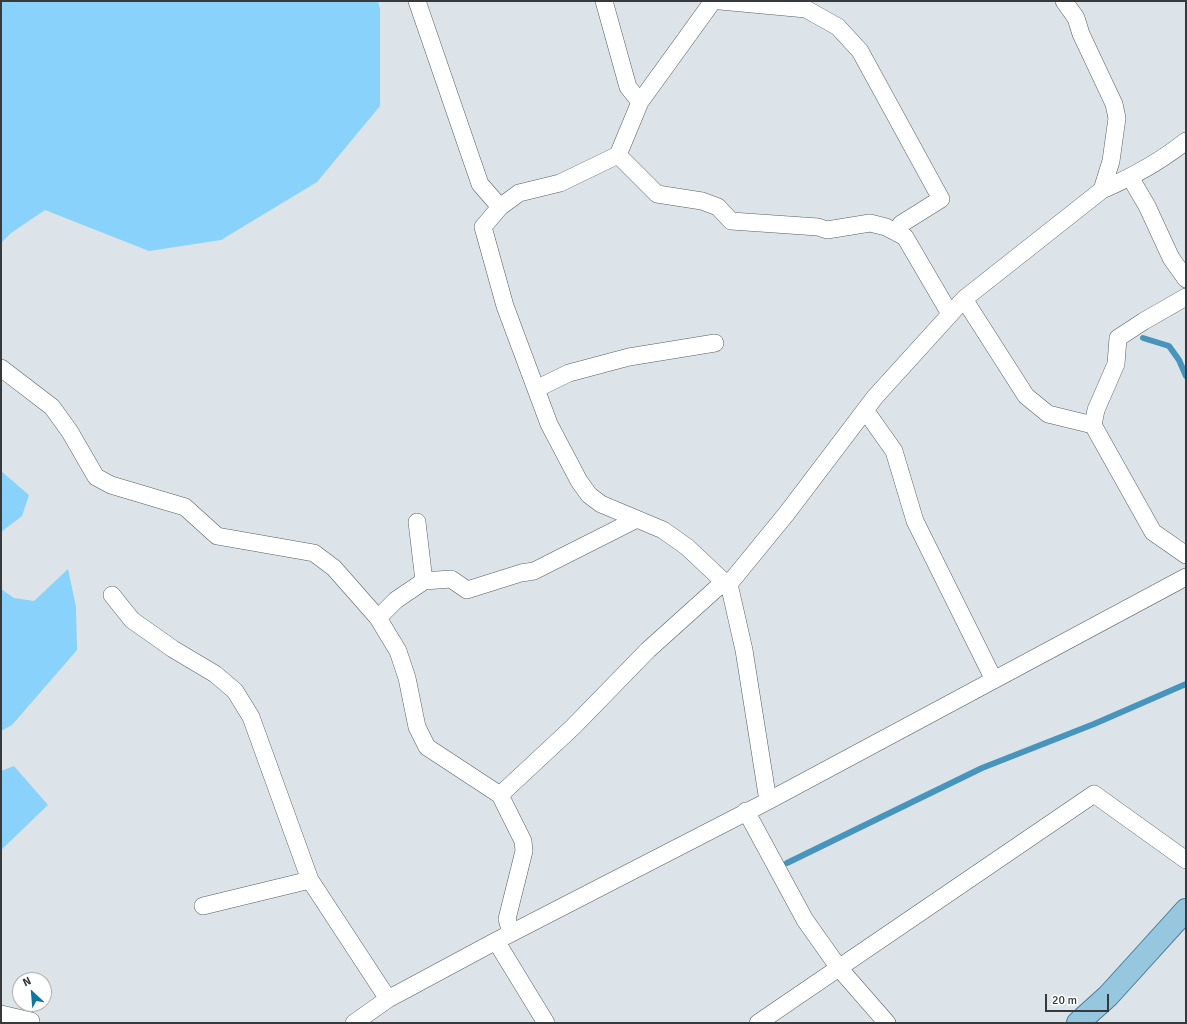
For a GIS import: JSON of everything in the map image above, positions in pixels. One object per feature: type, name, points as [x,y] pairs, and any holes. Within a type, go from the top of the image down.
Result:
[{"type":"main road","points":[[1078,1023],[1108,996],[1186,910]]},
{"type":"street","points":[[417,1],[480,184],[500,207]]},
{"type":"street","points":[[604,1],[628,87],[640,102]]},
{"type":"street","points":[[713,1],[640,102],[618,155],[560,183],[519,193],[500,207],[483,227],[506,306],[549,424],[578,481],[589,495],[601,504],[663,530],[687,547],[721,579],[729,584],[744,650],[768,801]]},
{"type":"street","points":[[720,1],[806,9],[838,27],[860,51],[941,199],[901,224],[897,232]]},
{"type":"street","points":[[1064,1],[1076,18],[1081,34],[1114,104],[1117,118],[1111,161],[1102,190]]},
{"type":"street","points":[[500,795],[573,728],[648,650],[718,587],[729,584],[787,513],[875,396],[964,299],[1102,190],[1130,177],[1174,151],[1186,141]]},
{"type":"street","points":[[618,155],[657,194],[702,201],[718,207],[731,222],[818,227],[827,230],[870,222],[897,232],[905,237],[950,314]]},
{"type":"street","points":[[1130,177],[1147,206],[1171,258],[1186,279]]},
{"type":"street","points":[[1186,297],[1118,338],[1116,364],[1096,410],[1093,425],[1153,532],[1186,555]]},
{"type":"street","points":[[964,299],[1026,396],[1048,414],[1093,425]]},
{"type":"street","points":[[536,389],[569,373],[629,358],[715,343]]},
{"type":"street","points":[[1,368],[52,407],[70,432],[96,477],[111,485],[185,507],[217,536],[314,553],[334,568],[378,618],[398,651],[407,678],[417,727],[427,747],[500,795],[523,841],[524,851],[507,920],[511,933]]},
{"type":"street","points":[[865,410],[894,451],[915,521],[994,680]]},
{"type":"street","points":[[378,618],[396,600],[424,581],[451,579],[467,590],[521,573],[534,572],[637,519]]},
{"type":"street","points":[[417,522],[424,581]]},
{"type":"street","points":[[354,1023],[388,1000],[496,941],[768,801],[1186,577]]},
{"type":"street","points":[[112,595],[132,620],[174,649],[215,674],[234,691],[250,717],[310,880],[388,1000]]},
{"type":"street","points":[[758,1023],[1094,794],[1186,860]]},
{"type":"street","points":[[746,812],[805,920],[839,968],[887,1023]]},
{"type":"street","points":[[203,906],[310,880]]},
{"type":"street","points":[[496,941],[546,1023]]},
{"type":"street","points":[[1,1014],[31,1021],[31,1023]]},
{"type":"shaded area","points":[[1,1],[378,1],[380,9],[380,106],[317,182],[221,240],[149,251],[45,210],[11,233],[1,243]]},
{"type":"shaded area","points":[[1,471],[29,495],[22,516],[1,532]]},
{"type":"shaded area","points":[[68,569],[76,607],[77,650],[12,725],[1,731],[1,589],[14,598],[34,601]]},
{"type":"shaded area","points":[[14,766],[48,805],[1,850],[1,771]]},
{"type":"waterway","points":[[1143,338],[1169,346],[1179,360],[1186,376]]},
{"type":"waterway","points":[[787,863],[982,768],[1094,724],[1186,684]]}]
